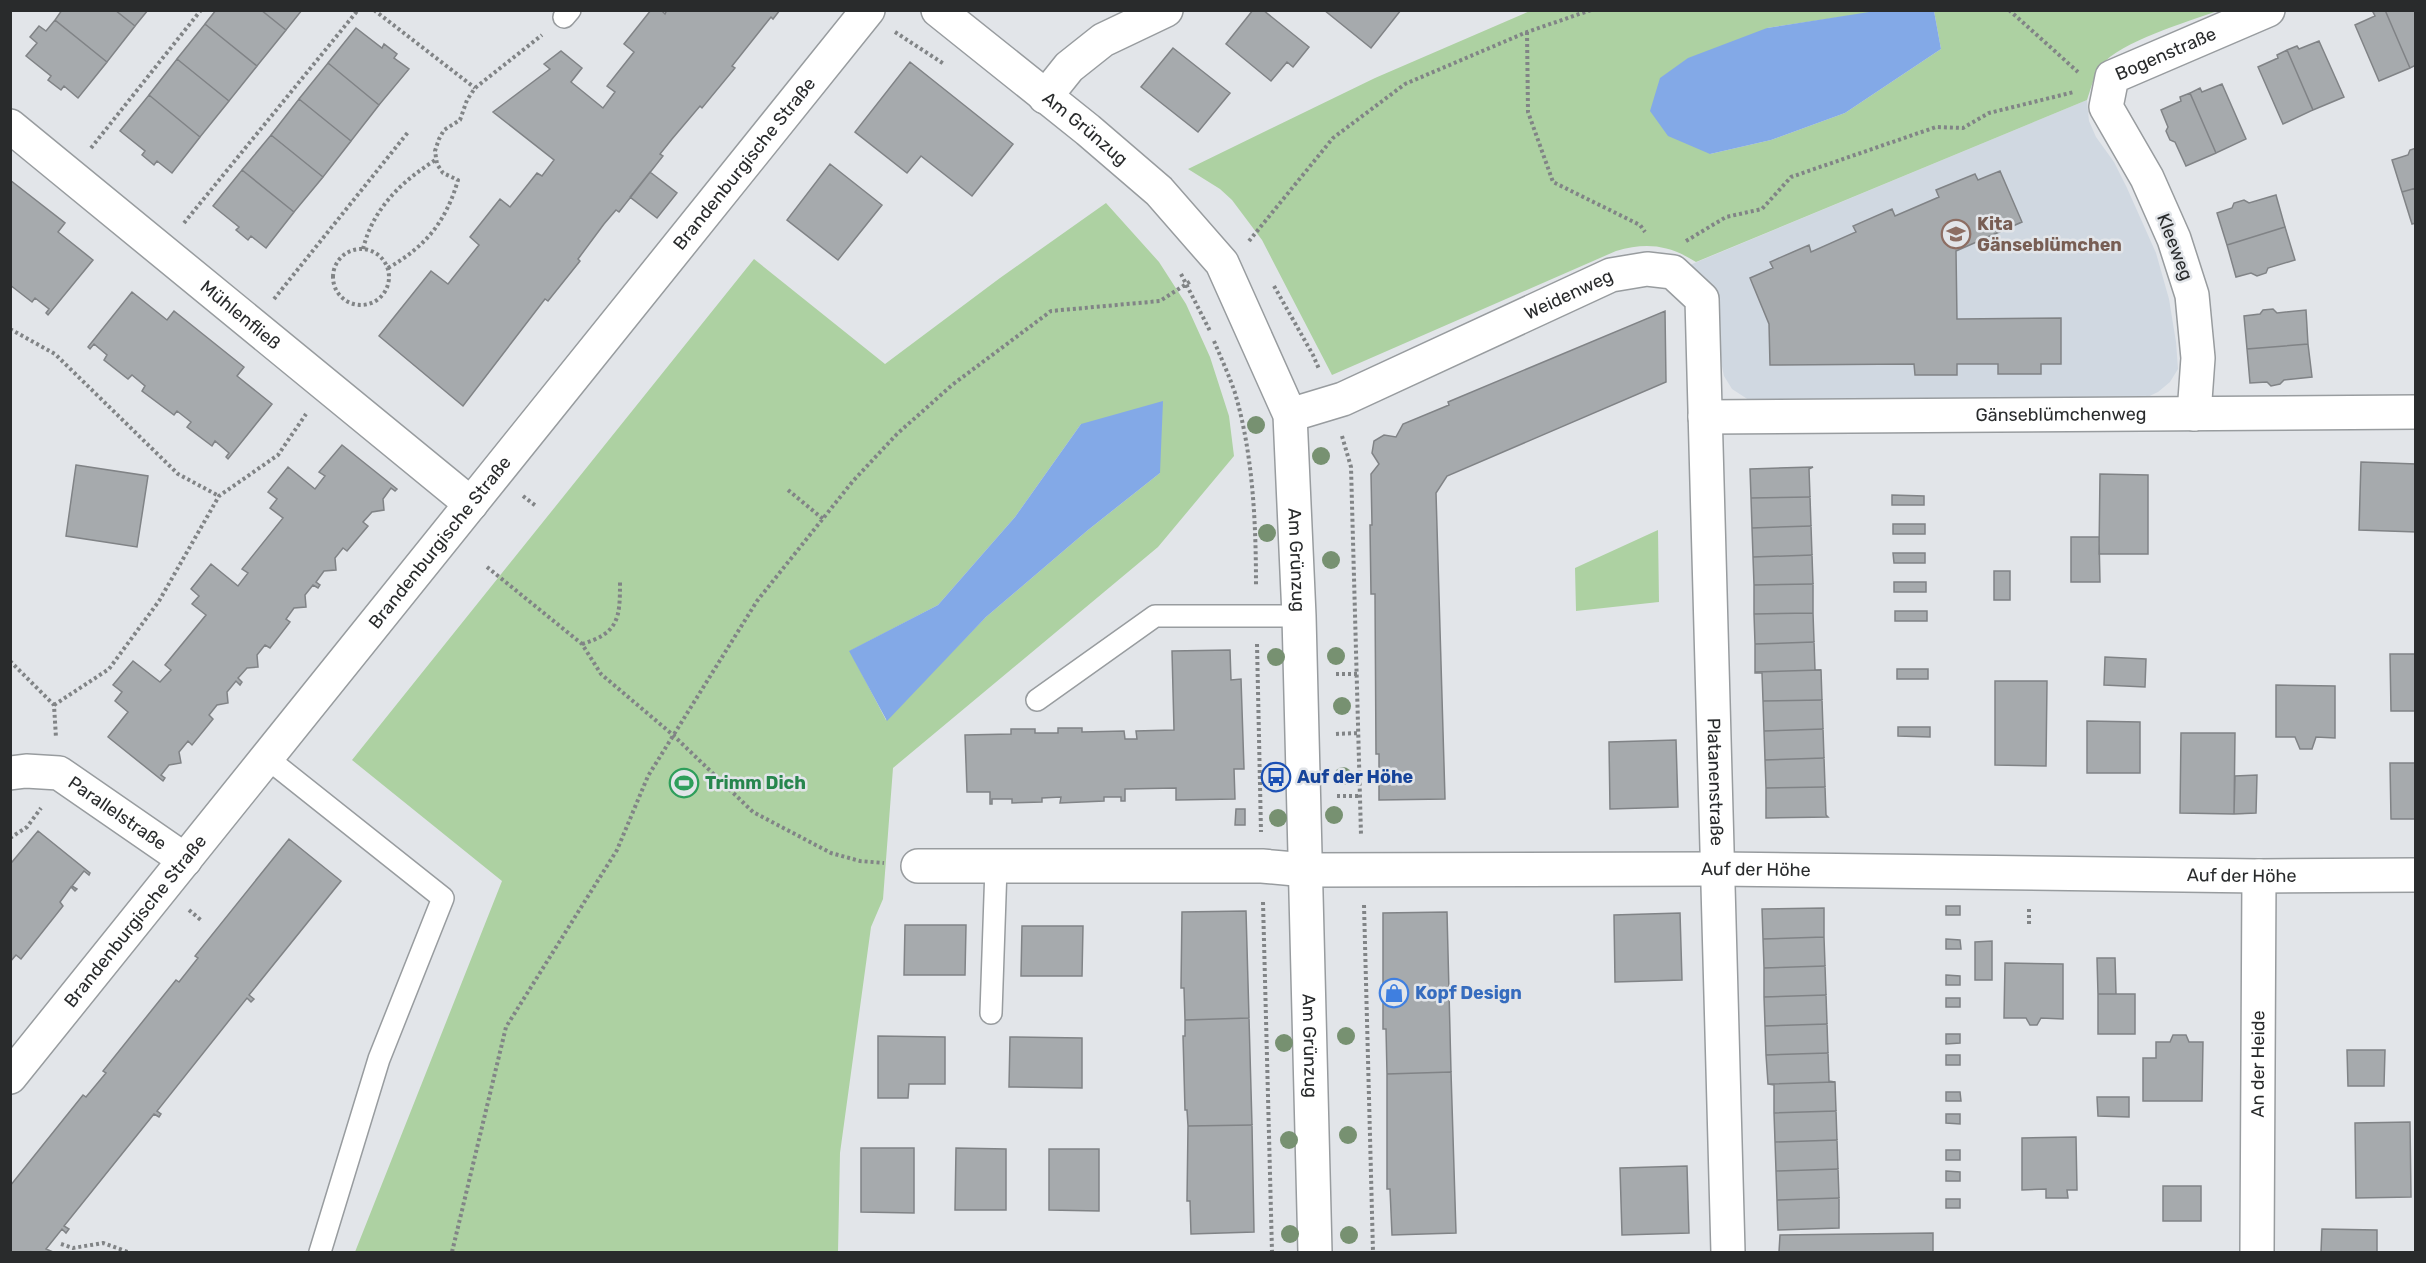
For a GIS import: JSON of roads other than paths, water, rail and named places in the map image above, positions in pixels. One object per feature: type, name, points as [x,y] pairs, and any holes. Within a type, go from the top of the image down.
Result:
[{"type":"street","name":"Am Grünzug","points":[[938,10],[1159,191],[1222,263],[1290,415],[1299,616],[1315,1252]]},
{"type":"street","points":[[1045,97],[1070,67],[1103,40],[1166,10]]},
{"type":"street","name":"Bogenstraße","points":[[2093,92],[2112,77],[2268,10]]},
{"type":"street","name":"Brandenburgische Straße","points":[[10,1077],[868,11]]},
{"type":"street","name":"Kleeweg","points":[[2093,92],[2106,107],[2146,178],[2174,239],[2192,295],[2198,358],[2194,414]]},
{"type":"street","name":"Mühlenfließ","points":[[10,126],[471,504]]},
{"type":"street","name":"Weidenweg","points":[[1290,415],[1343,399],[1611,275],[1667,264],[1702,299],[1705,417]]},
{"type":"street","name":"Gänseblümchenweg","points":[[1705,417],[2415,412]]},
{"type":"street","name":"Platanenstraße","points":[[1705,417],[1728,1252]]},
{"type":"street","name":"Parallelstraße","points":[[10,773],[58,772],[185,860]]},
{"type":"street","name":"Auf der Höhe","points":[[918,866],[1262,866],[1306,870],[1718,869],[2259,876],[2415,875]]},
{"type":"street","name":"An der Heide","points":[[2258,1252],[2259,876]]},
{"type":"lane","points":[[1037,700],[1155,616],[1299,616]]},
{"type":"lane","points":[[267,758],[443,898],[379,1059],[320,1252]]},
{"type":"lane","points":[[991,1013],[996,867]]},
{"type":"water","points":[[1882,10],[1934,11],[1941,49],[1845,113],[1771,140],[1710,154],[1668,136],[1650,111],[1660,78],[1688,58],[1767,28]]},
{"type":"water","points":[[1163,401],[1160,473],[1088,530],[986,617],[887,721],[849,651],[938,605],[1015,517],[1081,424]]},
{"type":"place","name":"Kita Gänseblümchen","points":[[1956,234]]},
{"type":"place","name":"Auf der Höhe","points":[[1276,777]]},
{"type":"place","name":"Trimm Dich","points":[[684,783]]},
{"type":"place","name":"Kopf Design","points":[[1394,993]]}]
